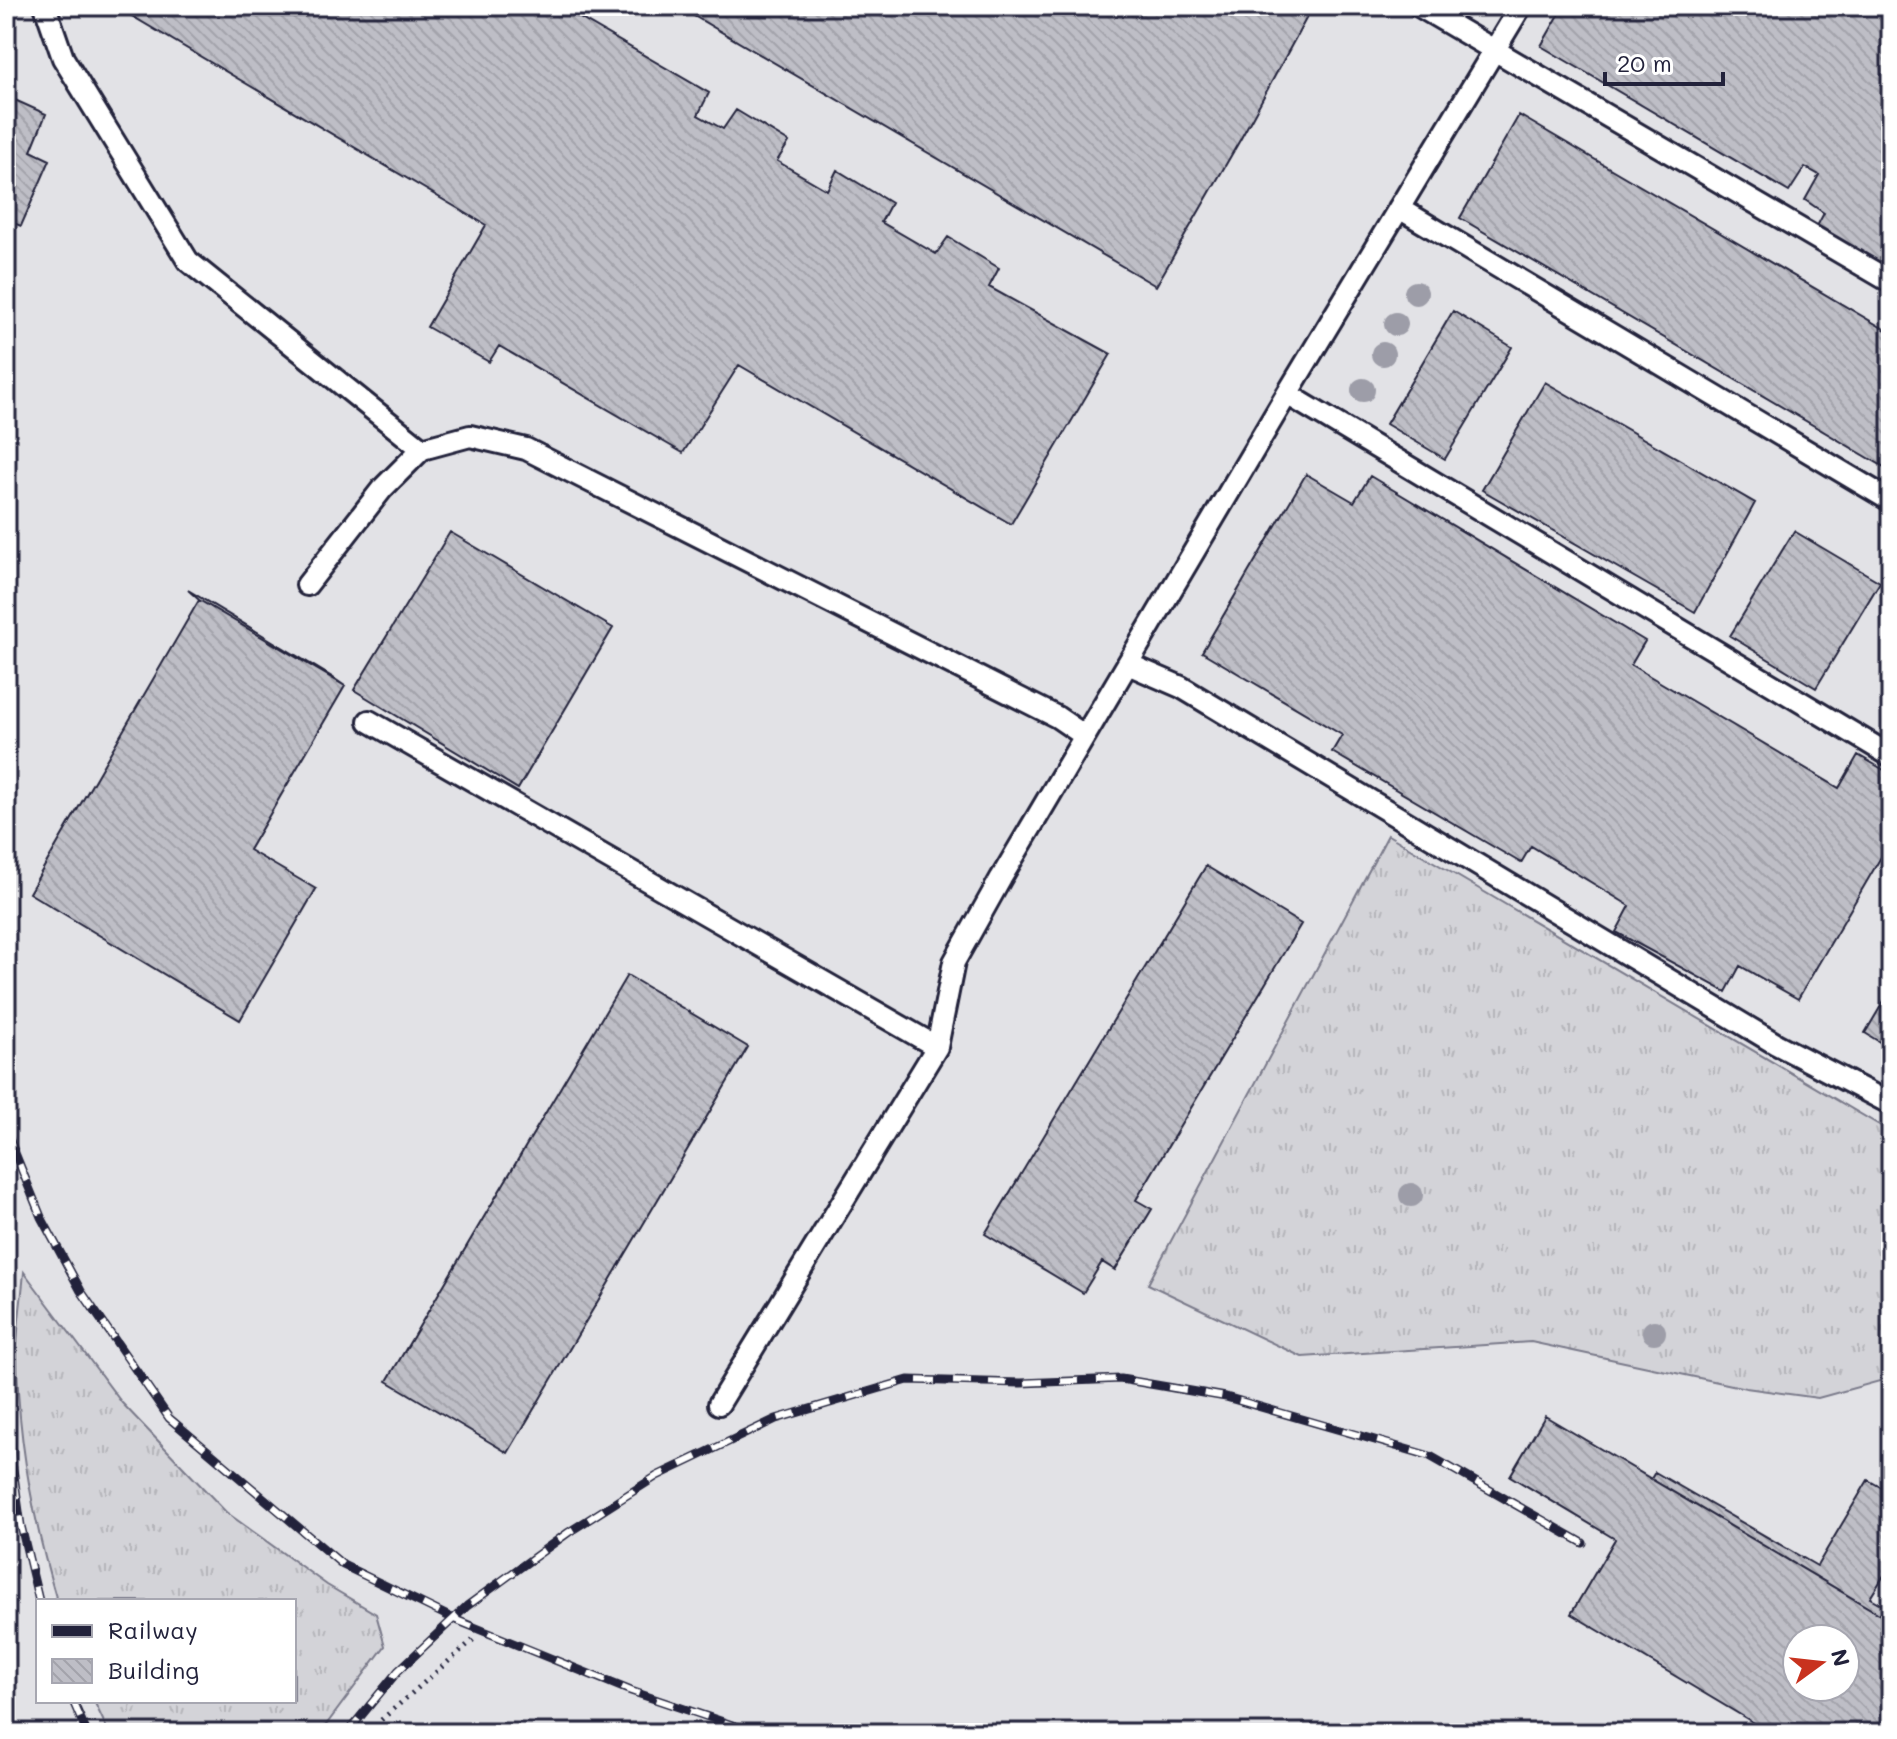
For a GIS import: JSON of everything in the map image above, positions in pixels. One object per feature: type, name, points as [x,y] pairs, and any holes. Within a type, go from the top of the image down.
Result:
[{"type":"lane","points":[[45,6],[63,58],[188,261],[422,449]]},
{"type":"lane","points":[[1419,6],[1891,282]]},
{"type":"lane","points":[[719,1404],[937,1047],[954,962],[1287,394],[1521,6]]},
{"type":"lane","points":[[1399,208],[1891,501]]},
{"type":"lane","points":[[1287,394],[1891,756]]},
{"type":"lane","points":[[307,585],[382,489],[422,449],[470,436],[526,449],[1057,717],[1085,736]]},
{"type":"lane","points":[[1128,664],[1181,687],[1776,1044],[1891,1104]]},
{"type":"lane","points":[[369,721],[937,1047]]},
{"type":"path","points":[[372,1733],[380,1721],[474,1639]]},
{"type":"shaded area","points":[[6,6],[1891,6],[1891,1733],[15,1733],[6,1683]]},
{"type":"green space","points":[[1388,835],[1891,1132],[1891,1364],[1880,1381],[1818,1398],[1746,1388],[1531,1342],[1302,1357],[1148,1284]]},
{"type":"green space","points":[[24,1272],[122,1403],[226,1512],[327,1585],[376,1614],[385,1646],[320,1733],[109,1733],[95,1703],[296,1703],[296,1599],[56,1599],[40,1539],[23,1443],[17,1346]]},
{"type":"building","points":[[115,6],[515,6],[529,15],[535,6],[559,6],[709,93],[698,115],[723,129],[736,110],[789,142],[777,161],[827,190],[837,170],[891,203],[881,222],[936,254],[948,237],[999,268],[989,287],[1111,354],[1011,524],[739,365],[683,453],[499,346],[489,362],[427,327],[486,225]]},
{"type":"building","points":[[677,6],[1313,6],[1156,286]]},
{"type":"building","points":[[1564,6],[1891,6],[1890,269],[1816,228],[1824,213],[1805,200],[1819,175],[1805,167],[1789,192],[1541,46]]},
{"type":"building","points":[[6,96],[46,114],[31,151],[50,160],[21,226],[6,220]]},
{"type":"building","points":[[1519,115],[1891,333],[1891,471],[1460,218]]},
{"type":"building","points":[[1453,311],[1512,347],[1445,459],[1386,424]]},
{"type":"building","points":[[1545,382],[1755,503],[1695,612],[1482,490]]},
{"type":"building","points":[[1306,474],[1354,502],[1370,476],[1645,641],[1631,665],[1839,788],[1858,755],[1891,774],[1891,803],[1884,815],[1891,819],[1891,840],[1798,999],[1740,966],[1726,992],[1616,932],[1630,906],[1531,846],[1521,863],[1332,752],[1342,735],[1202,652]]},
{"type":"building","points":[[1794,531],[1880,582],[1816,688],[1730,636]]},
{"type":"building","points":[[450,532],[613,628],[518,789],[354,690]]},
{"type":"building","points":[[188,590],[332,677],[345,686],[199,600]]},
{"type":"building","points":[[199,600],[345,686],[249,850],[316,889],[240,1020],[29,893]]},
{"type":"building","points":[[1206,866],[1301,924],[1136,1200],[1152,1209],[1115,1270],[1102,1262],[1083,1293],[985,1234]]},
{"type":"building","points":[[627,975],[748,1047],[508,1453],[387,1381]]},
{"type":"building","points":[[1891,989],[1891,1049],[1865,1033]]},
{"type":"building","points":[[1545,1416],[1891,1621],[1891,1733],[1771,1733],[1571,1614],[1615,1539],[1510,1476]]},
{"type":"building","points":[[1655,1472],[1817,1566],[1868,1480],[1891,1493],[1891,1564],[1870,1598],[1891,1610],[1891,1621],[1651,1479]]},
{"type":"railway","points":[[6,1131],[41,1217],[81,1291],[169,1418],[343,1565],[454,1619],[631,1691],[756,1733]]},
{"type":"railway","points":[[6,1337],[12,1462],[21,1526],[39,1599]]},
{"type":"railway","points":[[347,1733],[398,1671],[467,1606],[569,1532],[657,1476],[776,1419],[908,1380],[1021,1383],[1121,1379],[1226,1397],[1430,1456],[1583,1543]]},
{"type":"railway","points":[[74,1703],[87,1733]]}]
